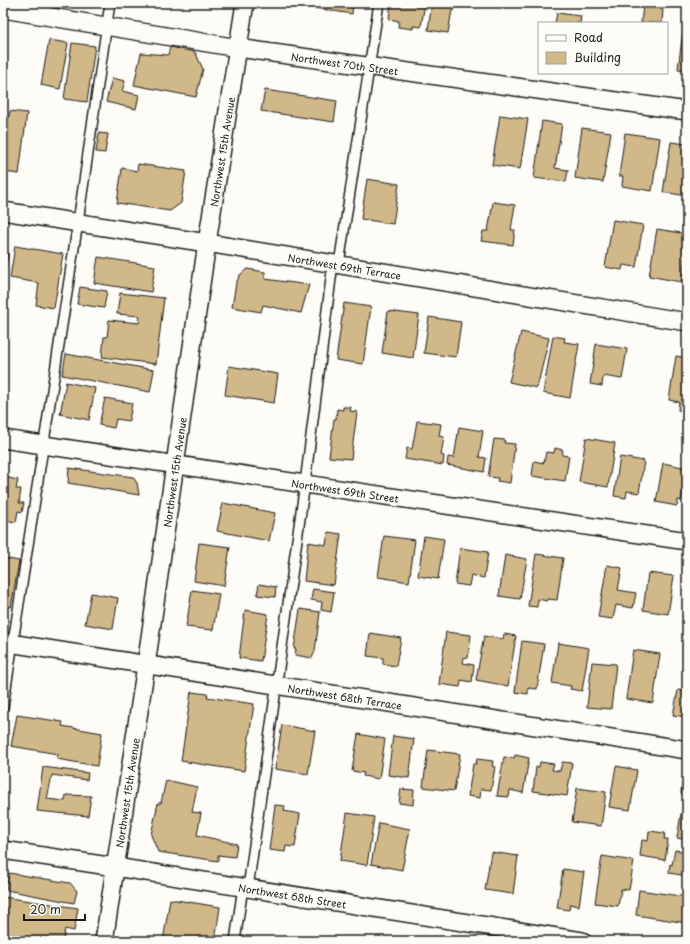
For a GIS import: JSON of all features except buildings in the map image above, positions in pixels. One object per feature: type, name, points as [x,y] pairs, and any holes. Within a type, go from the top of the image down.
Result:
[{"type":"street","name":"Northwest 15th Avenue","points":[[104,941],[245,3]]},
{"type":"street","name":"Northwest 70th Street","points":[[3,9],[238,48],[687,111]]},
{"type":"street","name":"Northwest 69th Terrace","points":[[3,211],[208,243],[687,322]]},
{"type":"street","name":"Northwest 69th Street","points":[[3,439],[687,541]]},
{"type":"street","name":"Northwest 68th Terrace","points":[[8,643],[687,750]]},
{"type":"street","name":"Northwest 68th Street","points":[[3,850],[582,941]]},
{"type":"lane","points":[[3,708],[8,643],[43,445],[110,3]]},
{"type":"lane","points":[[235,941],[246,888],[277,686],[336,264],[370,66],[379,3]]}]
